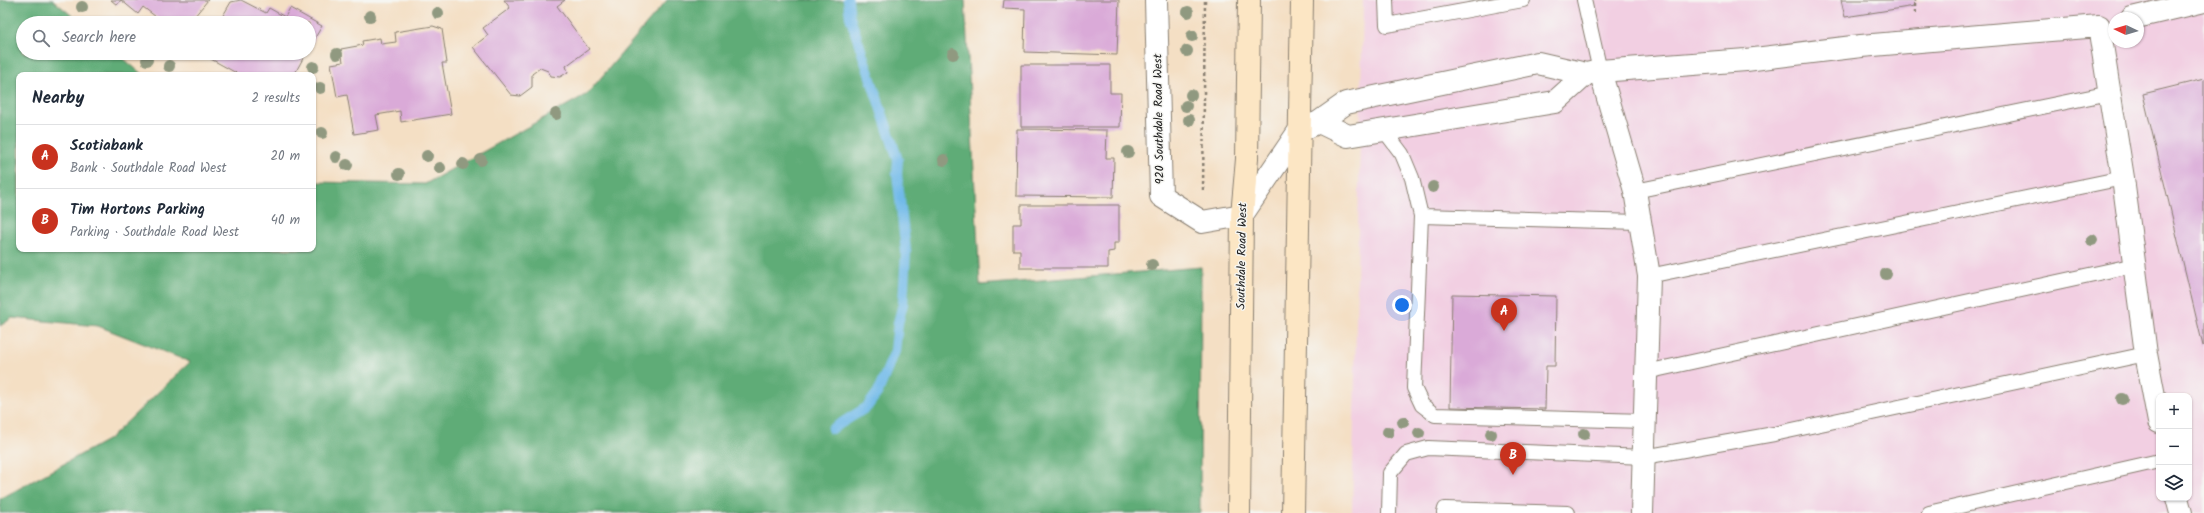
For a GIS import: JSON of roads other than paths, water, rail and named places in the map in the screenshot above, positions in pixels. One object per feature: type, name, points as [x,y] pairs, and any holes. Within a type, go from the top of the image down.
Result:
[{"type":"main road","name":"Southdale Road West","points":[[1239,513],[1242,215],[1247,159],[1249,0]]},
{"type":"main road","points":[[1293,513],[1309,127],[1302,0]]},
{"type":"street","name":"920 Southdale Road West","points":[[1156,0],[1161,196],[1202,222],[1242,215]]},
{"type":"street","points":[[2144,15],[2204,1]]},
{"type":"street","points":[[1242,215],[1309,127],[1346,103],[1538,63],[1593,73],[1746,60],[1861,46],[2106,24],[2110,94],[2123,178],[2146,354],[2156,406]]},
{"type":"street","points":[[1309,127],[1348,136],[1555,102],[1593,73]]},
{"type":"street","points":[[1593,73],[1635,191],[1649,276],[1642,513]]},
{"type":"street","points":[[2178,501],[2181,513]]},
{"type":"lane","points":[[1386,0],[1387,24],[1523,0]]},
{"type":"lane","points":[[1588,1],[1593,73]]},
{"type":"lane","points":[[1635,191],[2110,94]]},
{"type":"lane","points":[[1384,130],[1402,154],[1412,178],[1421,216],[1414,388],[1422,405],[1435,415],[1645,421]]},
{"type":"lane","points":[[1649,276],[2123,178]]},
{"type":"lane","points":[[1421,216],[1640,222]]},
{"type":"lane","points":[[1646,372],[2134,265]]},
{"type":"lane","points":[[1388,513],[1390,472],[1406,454],[1428,448],[1644,457],[1774,434],[2146,354]]},
{"type":"lane","points":[[1929,513],[2156,462]]},
{"type":"lane","points":[[1444,513],[1444,509],[1568,513]]},
{"type":"waterway","points":[[832,429],[867,407],[878,392],[895,351],[898,323],[903,304],[906,251],[897,174],[898,160],[850,17],[848,0]]},
{"type":"place","name":"Scotiabank","points":[[1504,331]]},
{"type":"place","name":"Tim Hortons Parking","points":[[1513,475]]}]
